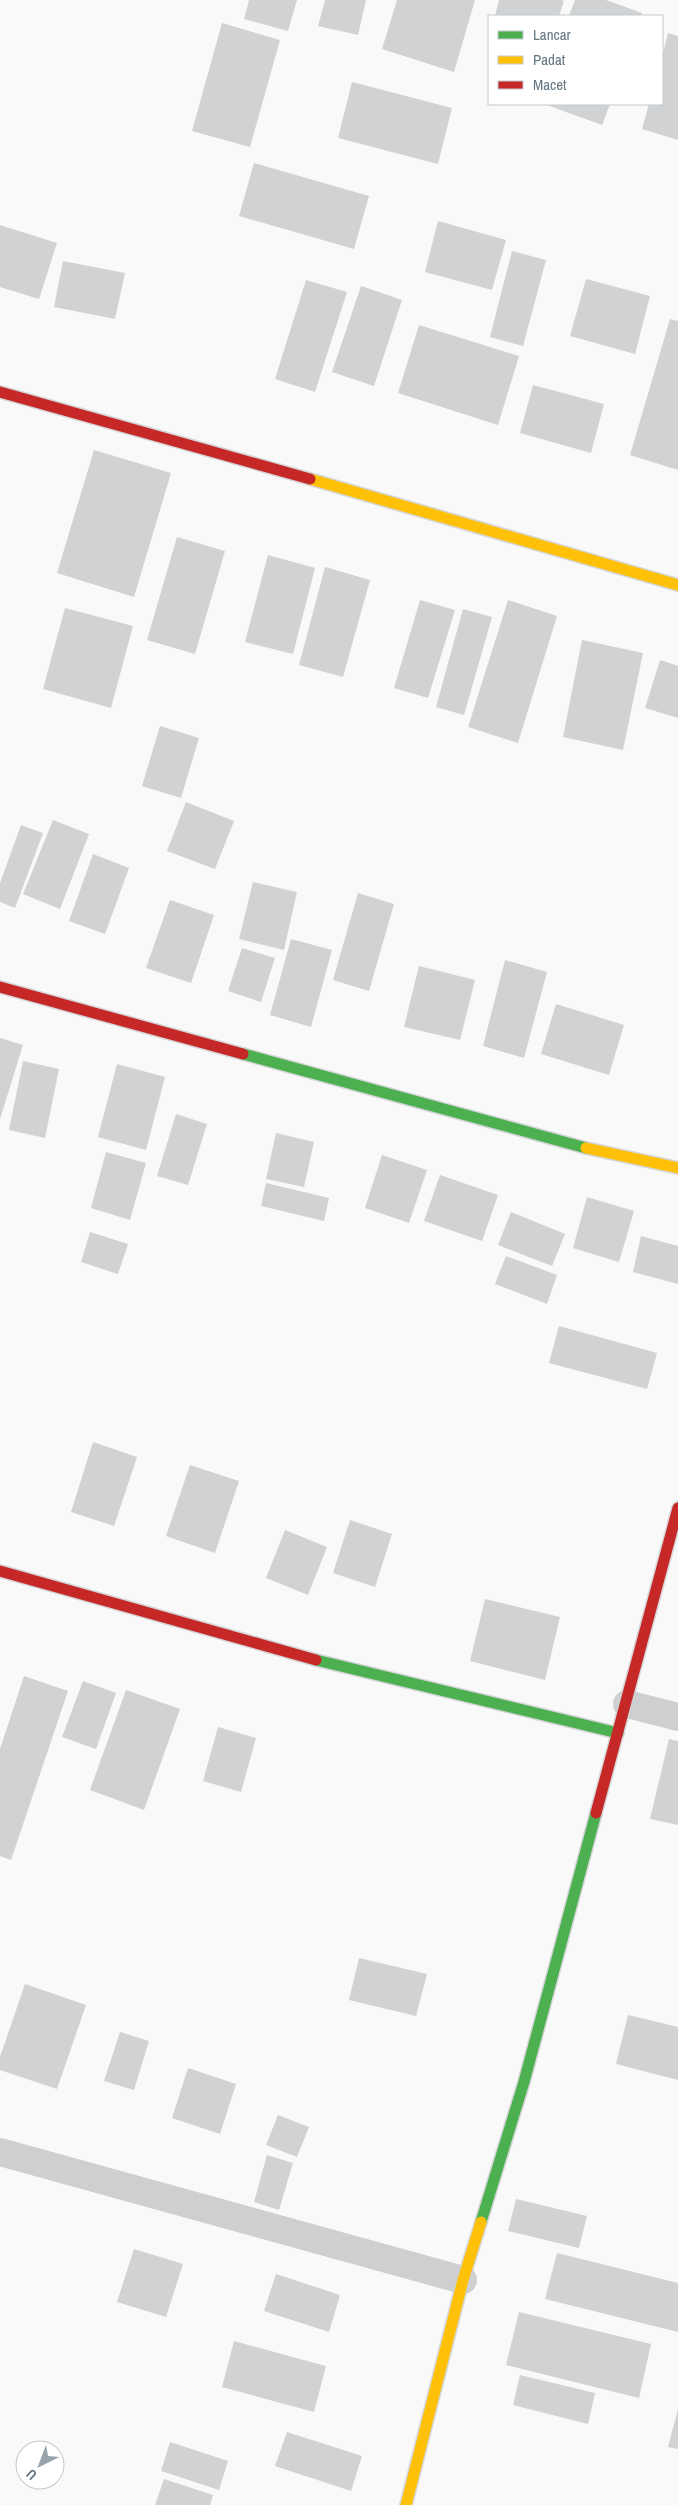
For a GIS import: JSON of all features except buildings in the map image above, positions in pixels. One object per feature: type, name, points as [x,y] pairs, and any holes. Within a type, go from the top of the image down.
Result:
[{"type":"main road","points":[[0,392],[535,542],[678,586]]},
{"type":"main road","points":[[0,987],[609,1154],[678,1168]]},
{"type":"main road","points":[[406,2505],[462,2280],[524,2082],[627,1704],[678,1508]]},
{"type":"main road","points":[[0,1571],[358,1672],[618,1733]]},
{"type":"street","points":[[627,1704],[678,1717]]},
{"type":"street","points":[[0,2152],[462,2280]]},
{"type":"traffic: fast","points":[[243,1054],[586,1148]]},
{"type":"traffic: fast","points":[[316,1660],[618,1733]]},
{"type":"traffic: fast","points":[[481,2222],[524,2082],[596,1813]]},
{"type":"traffic: slow","points":[[310,479],[678,585]]},
{"type":"traffic: slow","points":[[586,1148],[678,1168]]},
{"type":"traffic: slow","points":[[406,2505],[463,2280],[481,2222]]},
{"type":"traffic: jam","points":[[0,392],[310,479]]},
{"type":"traffic: jam","points":[[0,987],[243,1054]]},
{"type":"traffic: jam","points":[[596,1813],[678,1508]]},
{"type":"traffic: jam","points":[[0,1571],[316,1660]]}]
